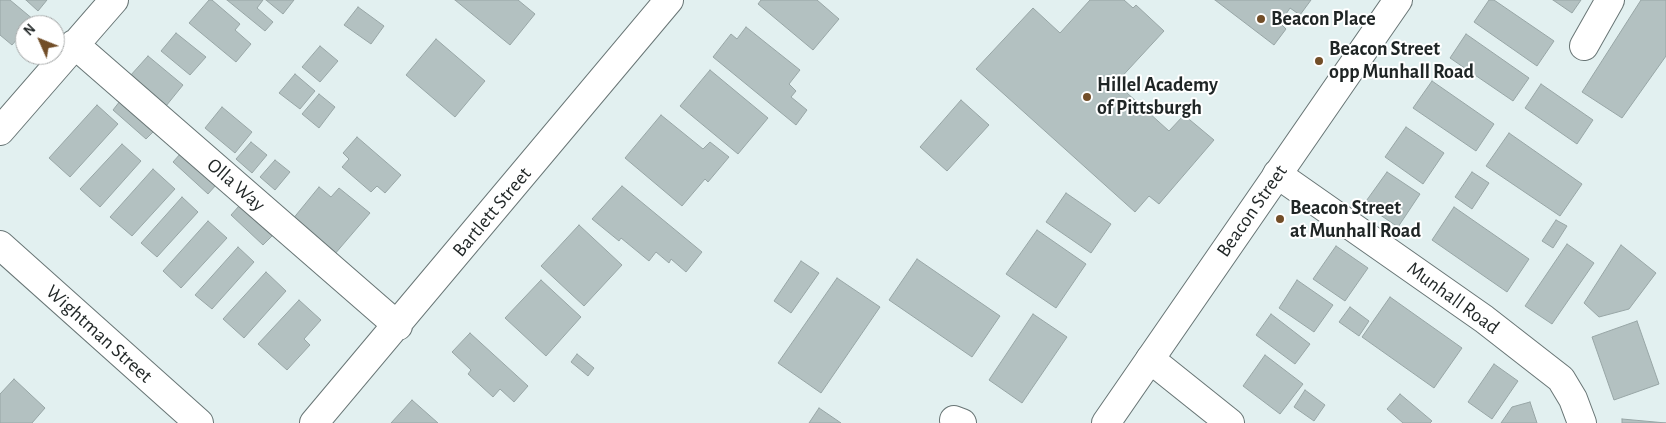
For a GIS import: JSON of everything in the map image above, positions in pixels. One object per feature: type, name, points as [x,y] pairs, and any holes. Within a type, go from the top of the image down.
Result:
[{"type":"street","points":[[0,131],[114,0]]},
{"type":"street","name":"Bartlett Street","points":[[314,423],[398,326],[669,0]]},
{"type":"street","name":"Beacon Street","points":[[1106,423],[1398,0]]},
{"type":"street","points":[[1584,46],[1610,0]]},
{"type":"street","name":"Olla Way","points":[[74,44],[398,326]]},
{"type":"street","name":"Munhall Road","points":[[1277,174],[1484,319],[1561,379],[1573,399],[1582,423]]},
{"type":"street","name":"Wightman Street","points":[[0,245],[199,423]]},
{"type":"street","points":[[1150,359],[1230,423]]},
{"type":"building","points":[[0,0],[10,0],[28,15],[15,15],[15,42],[12,45],[0,35]]},
{"type":"building","points":[[26,0],[47,0],[38,11]]},
{"type":"building","points":[[209,0],[212,0],[240,24],[235,30],[251,44],[236,62],[189,23]]},
{"type":"building","points":[[227,0],[263,0],[257,8],[273,22],[265,31]]},
{"type":"building","points":[[266,0],[294,0],[283,14]]},
{"type":"building","points":[[455,0],[518,0],[535,14],[510,45]]},
{"type":"building","points":[[761,0],[817,0],[839,19],[813,50],[758,4]]},
{"type":"building","points":[[1090,0],[1124,0],[1133,8],[1136,5],[1164,31],[1116,83],[1169,131],[1184,115],[1214,140],[1159,204],[1149,196],[1135,212],[976,69],[1033,8],[1060,33]]},
{"type":"building","name":"Beacon Place","points":[[1215,0],[1311,0],[1300,15],[1290,8],[1280,23],[1286,29],[1274,45]]},
{"type":"building","points":[[1489,0],[1494,0],[1554,41],[1537,66],[1474,22]]},
{"type":"building","points":[[1553,0],[1581,0],[1572,13]]},
{"type":"building","points":[[1641,0],[1666,0],[1666,56],[1622,118],[1582,92]]},
{"type":"building","points":[[358,7],[384,26],[371,44],[344,25]]},
{"type":"building","points":[[746,27],[800,70],[789,84],[796,91],[791,97],[807,110],[796,125],[713,57],[731,34],[737,39]]},
{"type":"building","points":[[176,33],[206,57],[190,75],[161,51]]},
{"type":"building","points":[[1466,34],[1529,78],[1513,101],[1450,58]]},
{"type":"building","points":[[436,39],[485,81],[455,117],[406,75]]},
{"type":"building","points":[[320,46],[338,61],[320,82],[302,67]]},
{"type":"building","points":[[148,56],[183,85],[166,106],[130,76]]},
{"type":"building","points":[[710,70],[768,118],[738,154],[680,106]]},
{"type":"building","points":[[295,74],[315,91],[300,109],[279,93]]},
{"type":"building","points":[[1432,81],[1494,124],[1476,151],[1413,108]]},
{"type":"building","points":[[1541,84],[1593,120],[1577,144],[1525,108]]},
{"type":"building","points":[[319,94],[335,107],[319,128],[302,114]]},
{"type":"building","points":[[961,100],[989,125],[947,171],[920,147]]},
{"type":"building","points":[[120,101],[154,131],[146,139],[113,110]]},
{"type":"building","points":[[97,105],[118,124],[70,177],[49,158]]},
{"type":"building","points":[[222,107],[252,132],[235,153],[205,128]]},
{"type":"building","points":[[661,115],[703,149],[710,142],[729,157],[708,182],[705,179],[682,206],[625,158]]},
{"type":"building","points":[[1406,127],[1444,153],[1423,184],[1385,157]]},
{"type":"building","points":[[1509,133],[1582,184],[1560,216],[1486,166]]},
{"type":"building","points":[[357,137],[401,175],[385,193],[377,186],[371,192],[342,167],[349,159],[343,153]]},
{"type":"building","points":[[251,142],[267,155],[252,173],[236,159]]},
{"type":"building","points":[[122,144],[141,161],[100,207],[80,189]]},
{"type":"building","points":[[181,153],[216,185],[208,194],[173,162]]},
{"type":"building","points":[[275,160],[290,172],[275,190],[260,177]]},
{"type":"building","points":[[153,169],[175,189],[132,236],[110,217]]},
{"type":"building","points":[[1387,172],[1420,194],[1398,227],[1364,204]]},
{"type":"building","points":[[1472,172],[1489,183],[1472,209],[1455,197]]},
{"type":"building","points":[[622,186],[702,252],[686,272],[671,259],[669,263],[656,252],[649,261],[621,238],[619,241],[592,219]]},
{"type":"building","points":[[319,187],[331,197],[339,188],[370,213],[334,255],[292,220]]},
{"type":"building","points":[[1066,193],[1111,224],[1091,253],[1046,222]]},
{"type":"building","points":[[182,197],[198,212],[157,257],[141,243]]},
{"type":"building","points":[[239,206],[272,236],[263,245],[231,215]]},
{"type":"building","points":[[1454,207],[1529,259],[1507,292],[1432,240]]},
{"type":"building","points":[[1556,220],[1567,226],[1553,248],[1542,241]]},
{"type":"building","points":[[208,221],[227,238],[181,288],[163,271]]},
{"type":"building","points":[[579,225],[622,265],[584,306],[541,266]]},
{"type":"building","points":[[1037,230],[1086,264],[1056,308],[1006,274]]},
{"type":"building","points":[[1567,244],[1594,263],[1552,324],[1525,306]]},
{"type":"building","points":[[1621,245],[1656,273],[1629,309],[1599,317],[1584,303]]},
{"type":"building","points":[[1336,246],[1368,268],[1345,301],[1313,279]]},
{"type":"building","points":[[238,247],[254,262],[212,309],[195,295]]},
{"type":"building","points":[[917,259],[1000,316],[972,357],[889,300]]},
{"type":"building","points":[[801,261],[819,273],[791,313],[774,301]]},
{"type":"building","points":[[266,272],[286,291],[244,338],[223,319]]},
{"type":"building","points":[[837,278],[880,307],[821,393],[778,363]]},
{"type":"building","points":[[541,280],[581,317],[546,356],[505,318]]},
{"type":"building","points":[[1297,280],[1333,305],[1314,332],[1279,308]]},
{"type":"building","points":[[1390,297],[1462,348],[1434,388],[1362,337]]},
{"type":"building","points":[[299,300],[321,320],[304,339],[310,345],[287,370],[258,344]]},
{"type":"building","points":[[1350,307],[1369,321],[1359,336],[1339,322]]},
{"type":"building","points":[[1033,314],[1067,337],[1022,403],[989,380]]},
{"type":"building","points":[[1271,314],[1310,344],[1295,364],[1256,335]]},
{"type":"building","points":[[1637,321],[1659,384],[1614,400],[1592,337]]},
{"type":"building","points":[[470,333],[528,386],[514,402],[500,389],[493,397],[468,374],[471,370],[452,352]]},
{"type":"building","points":[[577,354],[594,368],[588,376],[571,362]]},
{"type":"building","points":[[1265,355],[1303,384],[1280,414],[1243,386]]},
{"type":"building","points":[[1494,364],[1518,381],[1492,419],[1468,402]]},
{"type":"building","points":[[14,379],[45,408],[32,423],[0,423],[0,394]]},
{"type":"building","points":[[1305,390],[1325,405],[1314,421],[1294,407]]},
{"type":"building","points":[[1400,394],[1432,421],[1430,423],[1403,423],[1387,409]]},
{"type":"building","points":[[412,400],[438,423],[391,423]]},
{"type":"building","points":[[1530,402],[1537,423],[1501,423],[1512,407]]},
{"type":"building","points":[[819,408],[841,423],[809,423]]},
{"type":"building","points":[[1622,419],[1666,423],[1622,423]]},
{"type":"place","name":"Beacon Place","points":[[1261,19]]},
{"type":"place","name":"Beacon Street opp Munhall Road","points":[[1319,61]]},
{"type":"place","name":"Hillel Academy of Pittsburgh","points":[[1087,97]]},
{"type":"place","name":"Beacon Street at Munhall Road","points":[[1280,219]]}]
